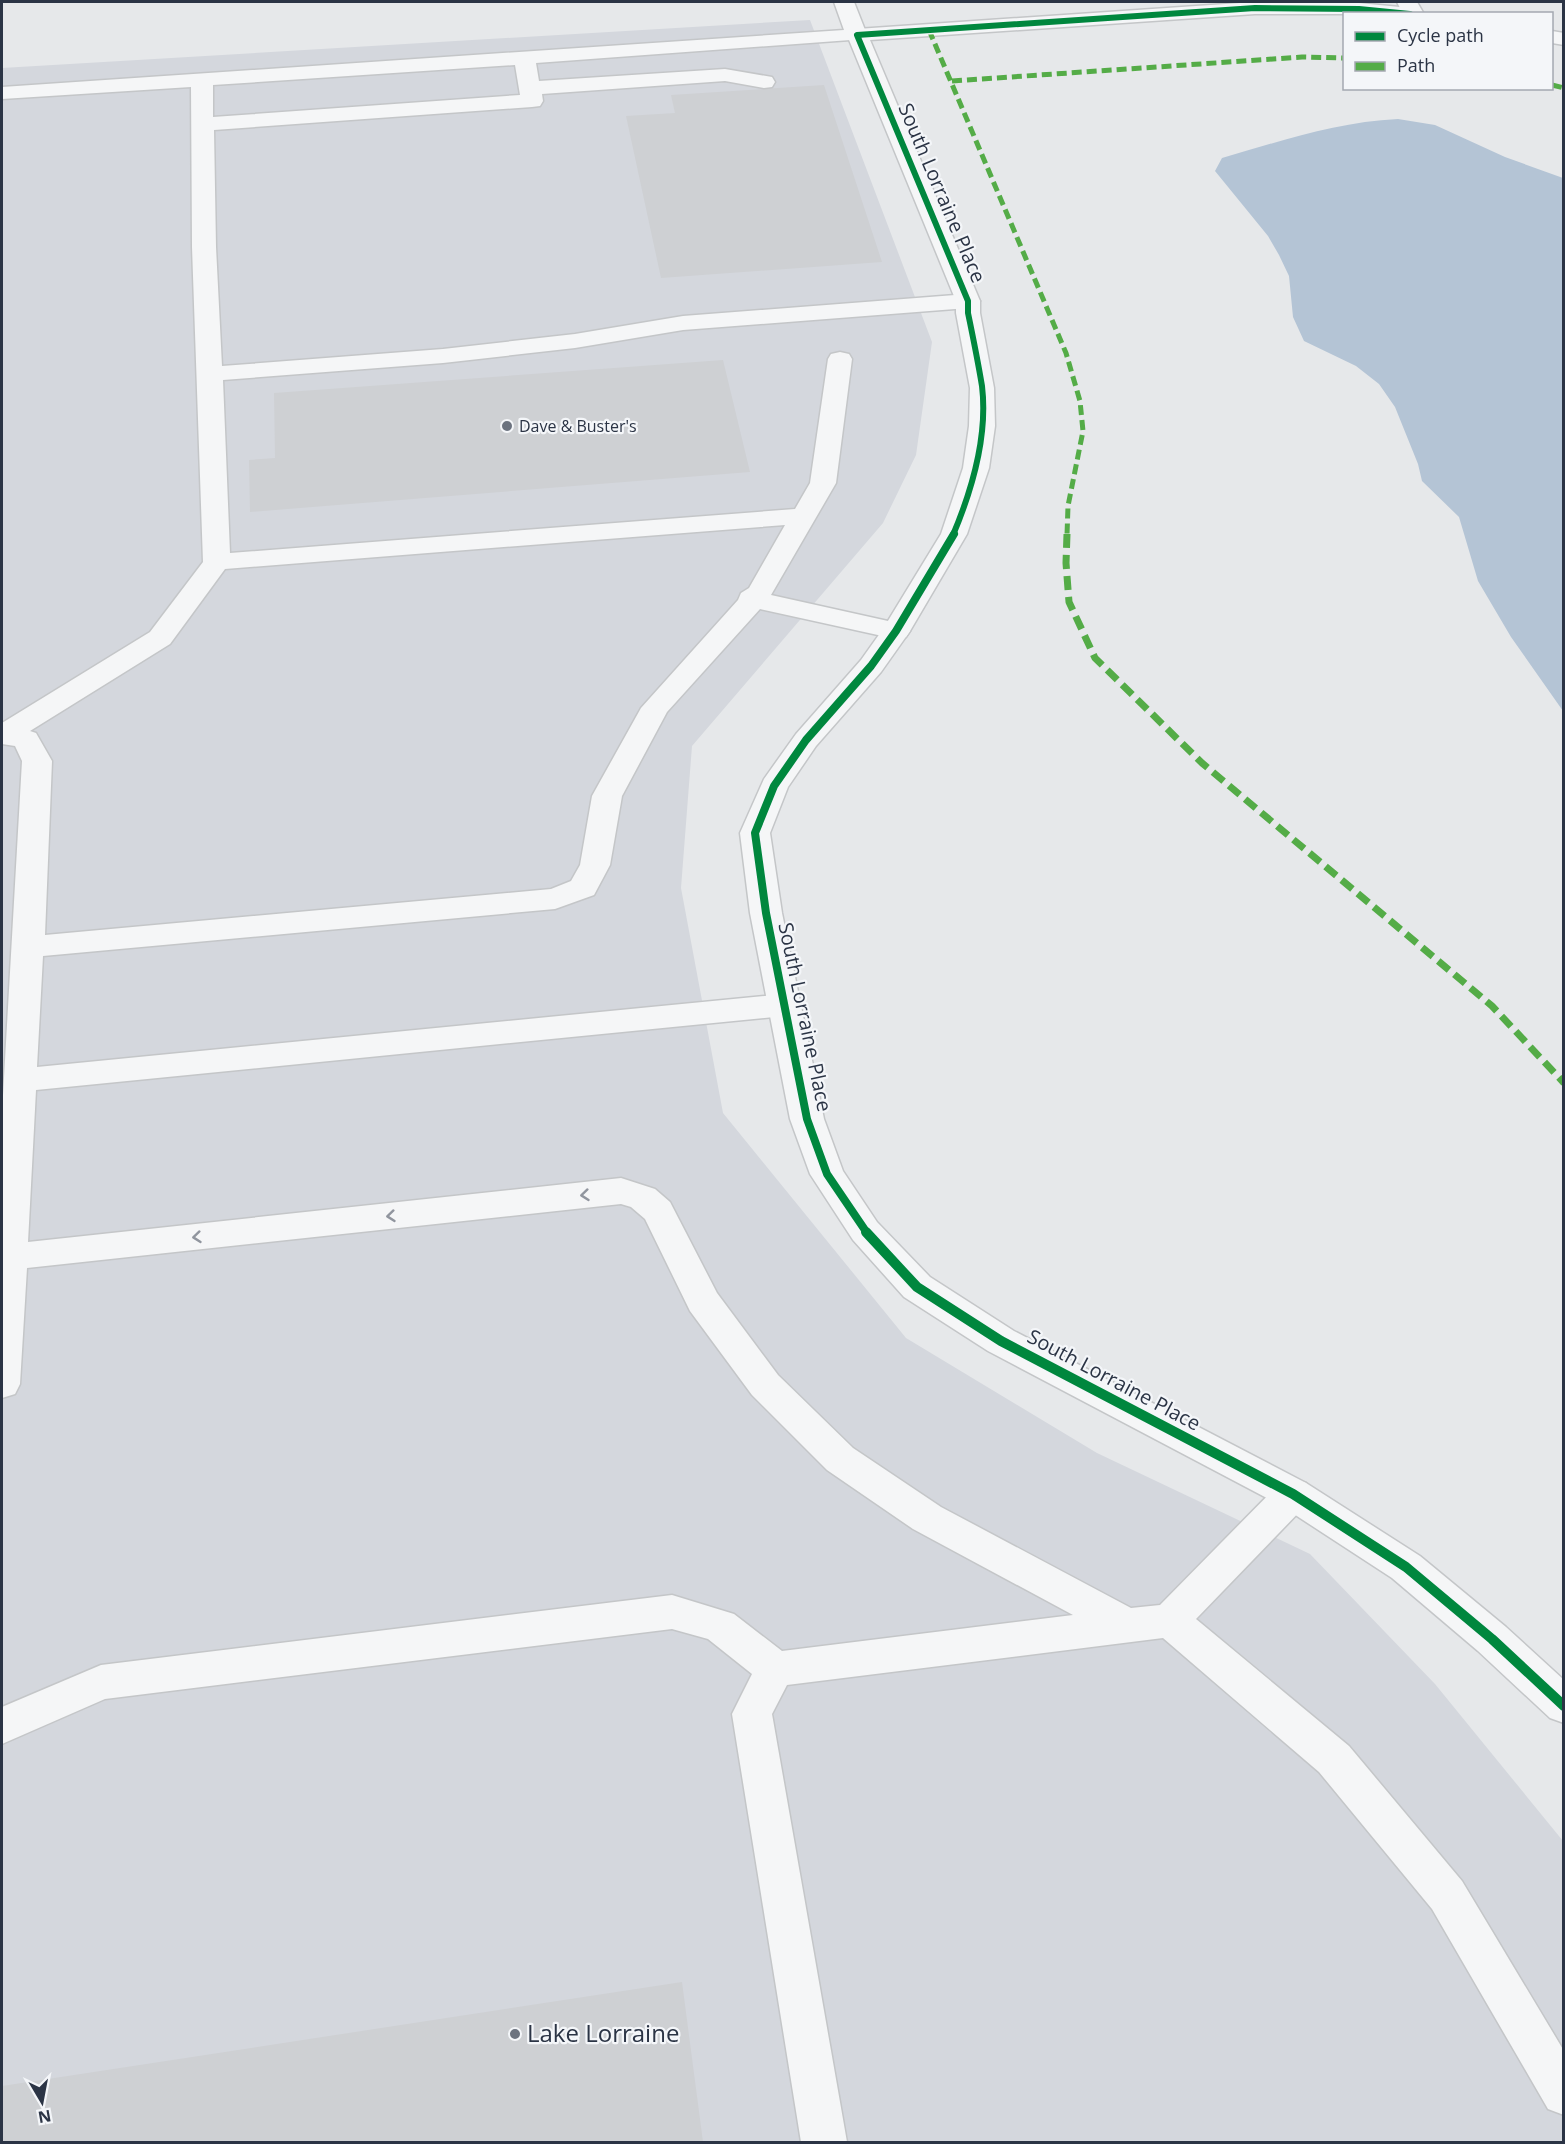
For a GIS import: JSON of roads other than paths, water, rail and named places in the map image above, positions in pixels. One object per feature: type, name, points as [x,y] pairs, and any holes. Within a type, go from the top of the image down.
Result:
[{"type":"street","name":"South Lorraine Place","points":[[844,2],[968,301],[968,313],[982,388],[982,426],[976,468],[954,534],[897,631],[871,666],[806,740],[774,786],[755,833],[766,914],[807,1119],[827,1174],[865,1231],[916,1287],[1001,1341],[1293,1494],[1406,1567],[1492,1639],[1563,1706]]},
{"type":"street","points":[[2,93],[1255,8],[1371,6],[1402,12]]},
{"type":"street","points":[[202,124],[532,101],[525,58]]},
{"type":"street","points":[[529,88],[725,75],[764,82]]},
{"type":"street","points":[[2,735],[160,638],[217,562],[204,247],[202,80]]},
{"type":"street","points":[[210,374],[443,356],[564,343],[683,323],[968,301]]},
{"type":"street","points":[[28,947],[555,899],[583,888],[595,865],[607,796],[655,708],[751,599],[760,592],[823,483],[840,359]]},
{"type":"street","points":[[217,562],[804,516]]},
{"type":"street","points":[[751,599],[897,631]]},
{"type":"street","points":[[2,735],[26,739],[37,761],[2,1384]]},
{"type":"street","points":[[20,1080],[784,1005]]},
{"type":"street","points":[[9,1257],[621,1191],[643,1198],[658,1211],[703,1301],[758,1376],[840,1459],[927,1518],[1127,1625]]},
{"type":"street","points":[[2,1726],[101,1682],[672,1612],[720,1626],[775,1669],[1170,1620],[1293,1494]]},
{"type":"street","points":[[1170,1620],[1334,1759],[1372,1804],[1447,1895],[1563,2094]]},
{"type":"street","points":[[775,1669],[752,1714],[824,2142]]},
{"type":"water","points":[[1398,119],[1435,125],[1505,157],[1563,178],[1563,711],[1511,637],[1478,581],[1459,517],[1422,481],[1418,464],[1395,407],[1379,384],[1356,366],[1304,341],[1293,317],[1289,276],[1279,255],[1268,236],[1215,171],[1222,158],[1287,139],[1353,124]]},
{"type":"place","name":"Dave & Buster's","points":[[507,426]]},
{"type":"place","name":"Lake Lorraine","points":[[515,2034]]}]
